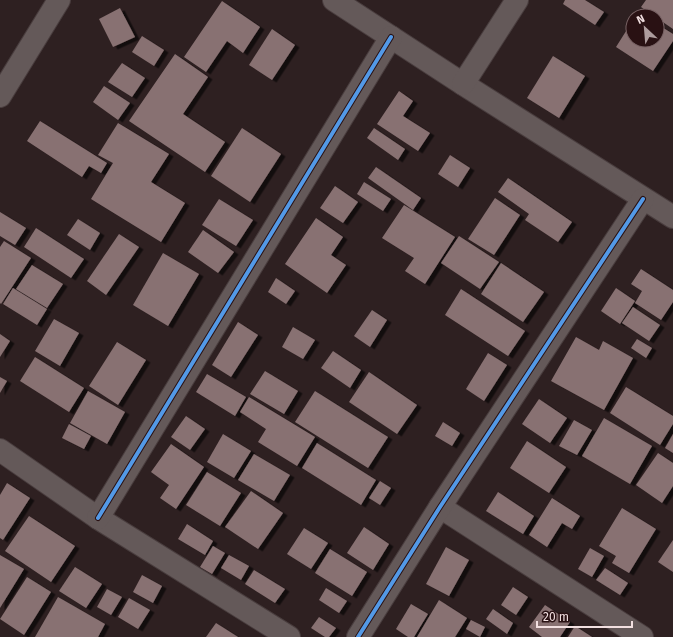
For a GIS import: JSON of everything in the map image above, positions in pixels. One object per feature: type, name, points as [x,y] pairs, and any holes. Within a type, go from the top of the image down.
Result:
[{"type":"street","points":[[0,96],[59,0]]},
{"type":"street","points":[[334,0],[391,38],[673,217]]},
{"type":"street","points":[[463,84],[517,0]]},
{"type":"street","points":[[98,518],[391,38]]},
{"type":"street","points":[[358,637],[440,507],[643,199]]},
{"type":"street","points":[[0,450],[98,518],[289,637]]},
{"type":"street","points":[[440,507],[642,637]]},
{"type":"building","points":[[565,0],[585,0],[604,12],[595,25],[563,4]]},
{"type":"building","points":[[646,0],[673,0],[673,29],[665,24],[665,8],[641,7]]},
{"type":"building","points":[[222,1],[260,27],[243,53],[227,41],[206,72],[184,57]]},
{"type":"building","points":[[120,8],[135,37],[113,47],[99,19]]},
{"type":"building","points":[[272,29],[295,45],[272,80],[249,65]]},
{"type":"building","points":[[665,29],[673,34],[673,41],[653,71],[616,47],[625,33],[625,48],[665,48]]},
{"type":"building","points":[[142,36],[164,50],[154,66],[132,52]]},
{"type":"building","points":[[175,54],[208,77],[183,114],[225,142],[205,172],[129,121]]},
{"type":"building","points":[[553,56],[585,76],[559,118],[527,98]]},
{"type":"building","points":[[122,63],[145,78],[132,97],[108,82]]},
{"type":"building","points":[[104,86],[130,103],[118,120],[93,102]]},
{"type":"building","points":[[399,91],[413,101],[403,116],[430,133],[418,151],[377,124]]},
{"type":"building","points":[[40,121],[107,163],[101,173],[89,166],[82,177],[27,141]]},
{"type":"building","points":[[118,123],[169,154],[151,182],[185,203],[161,242],[91,199],[113,163],[98,155]]},
{"type":"building","points":[[242,128],[281,154],[250,202],[211,176]]},
{"type":"building","points":[[374,128],[405,149],[398,160],[367,138]]},
{"type":"building","points":[[450,155],[470,168],[458,187],[438,174]]},
{"type":"building","points":[[376,167],[421,198],[413,210],[368,178]]},
{"type":"building","points":[[508,178],[572,222],[558,242],[525,220],[529,214],[498,192]]},
{"type":"building","points":[[364,182],[391,199],[383,211],[357,194]]},
{"type":"building","points":[[335,186],[358,202],[343,223],[320,208]]},
{"type":"building","points":[[495,198],[520,215],[494,255],[468,239]]},
{"type":"building","points":[[219,199],[253,220],[236,246],[202,225]]},
{"type":"building","points":[[404,205],[455,237],[425,284],[405,271],[414,258],[382,238]]},
{"type":"building","points":[[0,212],[26,228],[15,245],[0,236]]},
{"type":"building","points":[[316,218],[343,237],[331,255],[346,265],[327,293],[285,264]]},
{"type":"building","points":[[78,219],[100,233],[90,250],[67,235]]},
{"type":"building","points":[[36,228],[84,259],[71,278],[24,247]]},
{"type":"building","points":[[203,230],[234,252],[218,273],[188,252]]},
{"type":"building","points":[[119,234],[139,247],[106,295],[87,281]]},
{"type":"building","points":[[459,236],[499,262],[480,289],[441,263]]},
{"type":"building","points":[[4,241],[31,258],[1,304],[0,247]]},
{"type":"building","points":[[163,253],[199,274],[168,326],[133,305]]},
{"type":"building","points":[[501,263],[544,292],[523,322],[481,294]]},
{"type":"building","points":[[32,265],[63,284],[47,308],[16,289]]},
{"type":"building","points":[[641,269],[673,290],[673,302],[661,320],[635,303],[642,291],[631,284]]},
{"type":"building","points":[[276,278],[295,291],[286,304],[268,292]]},
{"type":"building","points":[[13,288],[47,309],[37,325],[3,304]]},
{"type":"building","points":[[616,288],[635,301],[620,324],[601,311]]},
{"type":"building","points":[[461,289],[525,331],[508,356],[445,315]]},
{"type":"building","points":[[633,307],[660,325],[649,341],[622,323]]},
{"type":"building","points":[[372,310],[387,320],[370,347],[354,336]]},
{"type":"building","points":[[54,319],[79,333],[60,366],[35,351]]},
{"type":"building","points":[[238,322],[258,335],[231,377],[212,365]]},
{"type":"building","points":[[293,327],[315,340],[303,359],[282,347]]},
{"type":"building","points":[[0,334],[10,341],[0,357]]},
{"type":"building","points":[[576,337],[599,350],[603,341],[633,358],[604,410],[551,381]]},
{"type":"building","points":[[637,339],[652,348],[646,358],[631,348]]},
{"type":"building","points":[[117,342],[146,360],[118,405],[89,386]]},
{"type":"building","points":[[333,351],[361,370],[350,388],[321,368]]},
{"type":"building","points":[[488,353],[507,365],[484,401],[466,389]]},
{"type":"building","points":[[35,357],[84,388],[69,412],[20,381]]},
{"type":"building","points":[[265,371],[298,391],[284,414],[250,394]]},
{"type":"building","points":[[369,372],[417,405],[397,434],[349,402]]},
{"type":"building","points":[[207,374],[246,397],[235,416],[196,392]]},
{"type":"building","points":[[0,377],[7,381],[0,393]]},
{"type":"building","points":[[626,387],[673,416],[673,424],[660,445],[610,413]]},
{"type":"building","points":[[88,391],[125,412],[107,444],[70,423]]},
{"type":"building","points":[[315,391],[388,437],[368,468],[295,422]]},
{"type":"building","points":[[249,397],[315,437],[297,466],[258,442],[266,429],[240,412]]},
{"type":"building","points":[[539,399],[567,418],[550,443],[522,424]]},
{"type":"building","points":[[186,416],[205,429],[190,450],[171,437]]},
{"type":"building","points":[[604,418],[652,446],[630,484],[582,456]]},
{"type":"building","points":[[574,420],[592,430],[577,455],[559,446]]},
{"type":"building","points":[[443,422],[460,433],[452,446],[435,436]]},
{"type":"building","points":[[69,424],[91,436],[84,449],[62,438]]},
{"type":"building","points":[[223,434],[251,451],[234,478],[207,462]]},
{"type":"building","points":[[673,434],[673,453],[665,448]]},
{"type":"building","points":[[527,441],[566,467],[549,493],[510,468]]},
{"type":"building","points":[[317,443],[376,480],[361,505],[302,468]]},
{"type":"building","points":[[171,444],[204,467],[176,509],[160,498],[169,485],[151,472]]},
{"type":"building","points":[[658,453],[673,463],[673,486],[662,503],[636,485]]},
{"type":"building","points":[[254,454],[290,475],[274,501],[238,480]]},
{"type":"building","points":[[207,472],[241,493],[220,526],[186,505]]},
{"type":"building","points":[[380,481],[391,488],[380,505],[369,498]]},
{"type":"building","points":[[7,483],[30,498],[3,540],[0,538],[0,495]]},
{"type":"building","points":[[251,491],[283,513],[258,549],[225,527]]},
{"type":"building","points":[[498,492],[534,516],[523,534],[486,511]]},
{"type":"building","points":[[552,498],[580,516],[572,529],[562,523],[547,547],[529,535]]},
{"type":"building","points":[[622,508],[656,529],[629,573],[612,563],[616,556],[599,546]]},
{"type":"building","points":[[29,516],[75,546],[51,582],[5,551]]},
{"type":"building","points":[[187,524],[213,541],[205,555],[178,539]]},
{"type":"building","points":[[364,527],[389,544],[373,570],[347,553]]},
{"type":"building","points":[[304,528],[328,543],[311,569],[287,554]]},
{"type":"building","points":[[673,540],[673,572],[658,562]]},
{"type":"building","points":[[213,546],[225,553],[212,574],[200,567]]},
{"type":"building","points":[[446,547],[469,560],[449,596],[426,584]]},
{"type":"building","points":[[590,548],[604,556],[592,577],[578,569]]},
{"type":"building","points":[[330,549],[367,572],[352,596],[315,573]]},
{"type":"building","points":[[0,555],[24,569],[0,608]]},
{"type":"building","points":[[229,555],[249,566],[241,580],[221,568]]},
{"type":"building","points":[[75,567],[102,584],[86,608],[59,591]]},
{"type":"building","points":[[605,568],[628,583],[620,595],[596,580]]},
{"type":"building","points":[[254,570],[285,589],[275,603],[245,584]]},
{"type":"building","points":[[142,575],[162,586],[153,603],[133,592]]},
{"type":"building","points":[[27,577],[51,592],[24,635],[0,619]]},
{"type":"building","points":[[513,587],[528,597],[516,615],[501,605]]},
{"type":"building","points":[[326,588],[347,601],[339,613],[319,600]]},
{"type":"building","points":[[107,589],[122,597],[111,615],[97,607]]},
{"type":"building","points":[[58,597],[105,624],[98,637],[35,637]]},
{"type":"building","points":[[129,598],[150,610],[138,629],[118,617]]},
{"type":"building","points":[[439,600],[467,618],[455,637],[417,637]]},
{"type":"building","points":[[411,604],[428,614],[414,637],[408,637],[396,629]]},
{"type":"building","points":[[545,605],[570,622],[560,637],[542,637],[529,627]]},
{"type":"building","points":[[493,609],[513,623],[507,634],[486,619]]},
{"type":"building","points":[[319,617],[336,628],[329,637],[325,637],[311,628]]},
{"type":"building","points":[[471,620],[485,627],[480,637],[466,629]]},
{"type":"building","points":[[216,623],[238,637],[206,637]]},
{"type":"building","points":[[575,626],[592,637],[568,637]]},
{"type":"cycle path","points":[[98,518],[391,37]]},
{"type":"cycle path","points":[[358,637],[440,507],[643,199]]}]
